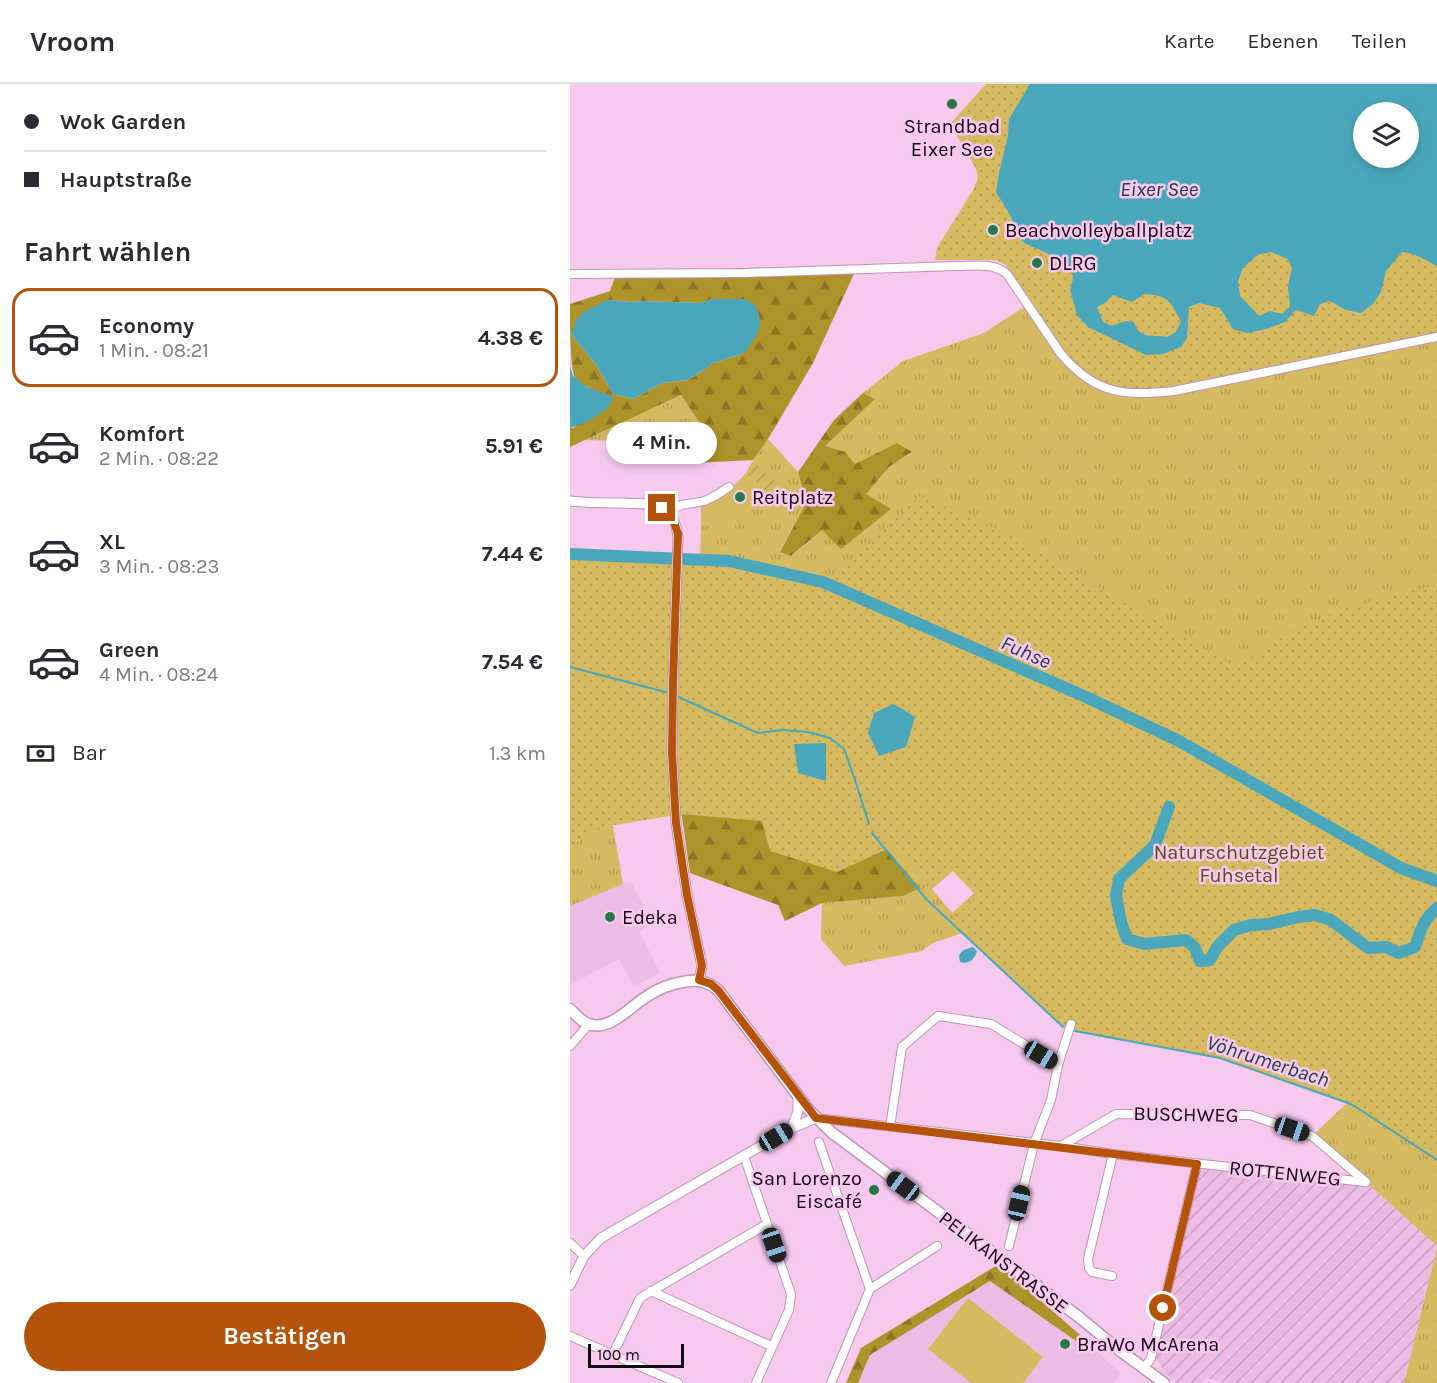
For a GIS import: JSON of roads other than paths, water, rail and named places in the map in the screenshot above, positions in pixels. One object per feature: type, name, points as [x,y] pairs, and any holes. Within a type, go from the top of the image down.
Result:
[{"type":"main road","points":[[570,1009],[588,1024],[609,1023],[660,988],[699,980]]},
{"type":"main road","name":"PELIKANSTRASSE","points":[[699,980],[711,984],[718,990],[816,1118],[846,1144],[1164,1383]]},
{"type":"street","points":[[570,274],[745,273],[994,267],[1007,274],[1061,354],[1082,376],[1094,383],[1126,393],[1146,394],[1174,391],[1437,337]]},
{"type":"street","points":[[668,512],[682,504],[706,500],[729,487]]},
{"type":"street","points":[[571,503],[655,505],[672,516],[676,527],[678,548],[672,752],[676,823],[687,895],[702,966],[699,980]]},
{"type":"street","points":[[890,1127],[902,1047],[938,1016],[991,1024],[1058,1065]]},
{"type":"street","points":[[570,1046],[588,1024]]},
{"type":"street","points":[[1009,1246],[1034,1144],[1051,1101],[1058,1065],[1071,1024]]},
{"type":"street","points":[[792,1128],[798,1112],[798,1095]]},
{"type":"street","name":"BUSCHWEG","points":[[1061,1146],[1116,1113],[1250,1115],[1312,1136],[1366,1182]]},
{"type":"street","points":[[570,1286],[584,1256],[601,1238],[792,1128],[816,1118],[1061,1146]]},
{"type":"street","points":[[819,1142],[870,1289]]},
{"type":"street","name":"ROTTENWEG","points":[[1061,1146],[1197,1164],[1366,1182]]},
{"type":"street","points":[[1112,1276],[1092,1272],[1088,1259],[1113,1154]]},
{"type":"street","points":[[744,1156],[791,1294],[789,1310],[756,1383]]},
{"type":"street","points":[[1144,1368],[1151,1358],[1197,1164]]},
{"type":"street","points":[[613,1354],[640,1298],[767,1224]]},
{"type":"street","points":[[570,1243],[584,1256]]},
{"type":"street","points":[[831,1383],[870,1289],[937,1246]]},
{"type":"street","points":[[651,1291],[771,1346]]},
{"type":"street","points":[[570,1335],[678,1383]]},
{"type":"water","name":"Eixer See","points":[[1030,84],[1437,84],[1437,266],[1416,255],[1402,252],[1386,271],[1381,292],[1373,304],[1361,313],[1346,310],[1330,301],[1320,304],[1314,316],[1296,310],[1285,322],[1247,333],[1233,329],[1220,308],[1199,303],[1189,307],[1187,338],[1181,347],[1163,354],[1146,355],[1088,327],[1077,315],[1070,290],[1072,273],[1047,253],[1021,240],[996,192],[1008,136],[1009,119]],"holes":[[[1271,252],[1288,259],[1292,268],[1288,286],[1290,307],[1282,314],[1270,311],[1259,316],[1240,296],[1238,281],[1243,268],[1257,255]],[[1145,294],[1159,296],[1171,304],[1181,321],[1176,332],[1167,337],[1147,335],[1139,332],[1134,322],[1126,321],[1111,326],[1103,322],[1097,307],[1113,295],[1132,302]]]},
{"type":"water","points":[[713,299],[745,299],[755,305],[759,314],[760,326],[755,338],[744,353],[714,363],[688,380],[662,383],[633,399],[613,394],[597,366],[571,334],[577,319],[584,312],[607,300],[700,303]]},
{"type":"water","points":[[570,366],[573,376],[587,387],[613,397],[608,408],[589,421],[570,428]]},
{"type":"water","points":[[894,704],[915,717],[906,747],[879,756],[868,733],[874,713]]},
{"type":"water","points":[[826,743],[826,781],[798,773],[794,744]]},
{"type":"water","points":[[973,947],[977,951],[975,957],[966,963],[960,962],[961,952]]},
{"type":"waterway","name":"Fuhse","points":[[570,554],[729,561],[823,582],[1086,697],[1179,741],[1401,868],[1437,881]]},
{"type":"waterway","name":"Vöhrumerbach","points":[[570,667],[669,693]]},
{"type":"waterway","name":"Vöhrumerbach","points":[[674,695],[758,733],[782,730],[808,732],[830,738],[844,749],[869,824]]},
{"type":"waterway","points":[[1169,807],[1155,845],[1119,879],[1116,896],[1127,939],[1144,944],[1186,940],[1195,948],[1200,961],[1210,960],[1217,947],[1234,930],[1251,925],[1315,915],[1331,920],[1368,948],[1386,947],[1399,953],[1415,947],[1423,926],[1437,908]]},
{"type":"waterway","name":"Vöhrumerbach","points":[[872,833],[926,899],[1063,1027]]},
{"type":"waterway","name":"Vöhrumerbach","points":[[1075,1031],[1220,1058],[1348,1103],[1437,1160]]},
{"type":"place","name":"Strandbad Eixer See","points":[[952,104]]},
{"type":"place","name":"Beachvolleyballplatz","points":[[993,230]]},
{"type":"place","name":"DLRG","points":[[1037,263]]},
{"type":"place","name":"Reitplatz","points":[[740,497]]},
{"type":"place","name":"Edeka","points":[[610,917]]},
{"type":"place","name":"San Lorenzo Eiscafé","points":[[874,1190]]},
{"type":"place","name":"BraWo McArena","points":[[1065,1344]]},
{"type":"park label","name":"Naturschutzgebiet Fuhsetal","points":[[1239,864]]}]
